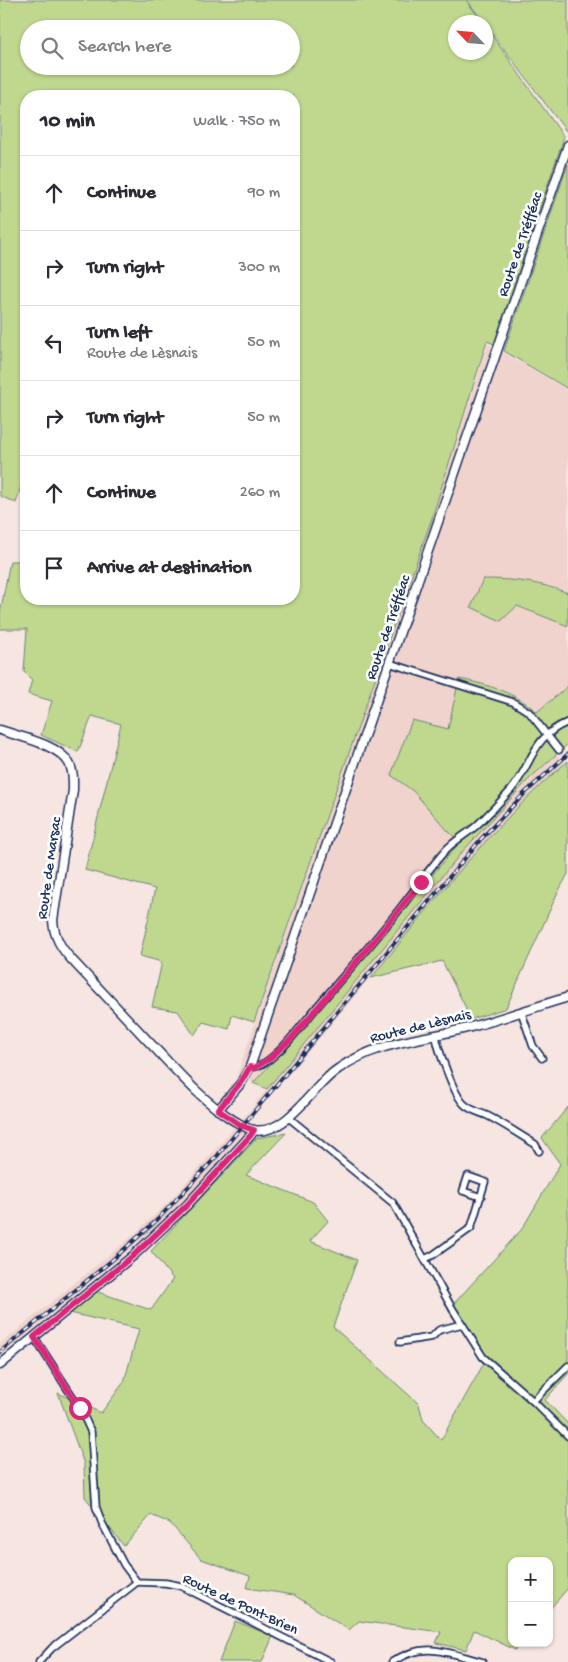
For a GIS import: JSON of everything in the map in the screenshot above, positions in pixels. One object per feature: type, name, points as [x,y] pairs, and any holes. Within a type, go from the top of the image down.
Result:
[{"type":"street","name":"Route de Tréfféac","points":[[218,1110],[241,1082],[250,1067],[568,145]]},
{"type":"street","points":[[389,663],[513,702],[528,712],[559,750]]},
{"type":"street","points":[[250,1067],[254,1068],[268,1060],[290,1040],[383,930],[445,851],[476,825],[510,790],[522,773],[536,746],[546,735],[568,722]]},
{"type":"street","name":"Route de Marsac","points":[[0,730],[54,749],[69,763],[72,770],[73,790],[53,920],[56,939],[72,960],[192,1088],[218,1110]]},
{"type":"street","name":"Route de Lèsnais","points":[[254,1130],[270,1129],[278,1126],[338,1069],[366,1053],[395,1043],[436,1036],[471,1027],[568,997]]},
{"type":"street","points":[[521,1011],[533,1046],[542,1058]]},
{"type":"street","points":[[436,1036],[454,1090],[463,1103],[535,1144],[539,1151]]},
{"type":"street","points":[[0,1365],[134,1255],[187,1205],[251,1135],[254,1130],[242,1126],[218,1110]]},
{"type":"street","points":[[288,1117],[393,1203],[483,1357],[568,1436]]},
{"type":"street","points":[[425,1259],[472,1228],[480,1196]]},
{"type":"street","points":[[400,1342],[432,1337],[440,1330],[462,1324]]},
{"type":"street","points":[[34,1337],[80,1408],[91,1432],[96,1507],[102,1523],[124,1565],[137,1582],[52,1648],[39,1662]]},
{"type":"street","points":[[532,1401],[568,1366]]},
{"type":"street","name":"Route de Pont-Brien","points":[[137,1582],[166,1583],[181,1586],[205,1596],[332,1662]]},
{"type":"street","points":[[392,1662],[405,1654],[418,1650],[432,1650],[483,1662]]},
{"type":"shaded area","points":[[488,344],[568,390],[568,593],[548,585],[517,606],[568,626],[568,686],[537,712],[527,703],[448,729],[391,775],[413,791],[460,842],[297,1036],[253,1083],[237,1075],[432,518]]},
{"type":"shaded area","points":[[556,754],[565,763],[512,813],[478,850],[247,1124],[241,1121],[462,852],[529,779]]},
{"type":"shaded area","points":[[236,1126],[245,1131],[185,1199],[157,1226],[0,1357],[0,1344],[130,1238],[171,1200]]},
{"type":"green space","points":[[0,0],[466,0],[477,15],[448,15],[448,60],[493,60],[493,37],[564,137],[494,344],[487,341],[432,518],[254,1022],[232,1015],[229,1029],[203,1022],[194,1035],[178,1011],[152,1007],[162,962],[140,956],[155,889],[85,870],[121,724],[92,716],[78,752],[41,735],[52,701],[28,694],[32,680],[24,672],[27,629],[0,629],[0,614],[10,561],[19,561],[20,557],[20,605],[300,605],[300,90],[20,90],[20,490],[16,503],[0,496]]},
{"type":"green space","points":[[467,0],[568,0],[568,124],[566,131],[493,34],[493,15],[478,15]]},
{"type":"green space","points":[[568,164],[568,389],[504,351]]},
{"type":"green space","points":[[483,579],[526,582],[568,593],[568,626],[517,606],[501,621],[471,607]]},
{"type":"green space","points":[[459,679],[501,690],[529,705],[537,712],[568,686],[568,744],[529,779],[462,852],[267,1089],[253,1083],[297,1036],[460,842],[413,791],[391,775],[412,720],[448,729]]},
{"type":"green space","points":[[568,761],[568,874],[557,894],[506,1008],[465,1021],[466,1008],[442,961],[371,978],[489,838],[514,811]]},
{"type":"green space","points":[[568,1107],[568,1374],[545,1400],[568,1424],[568,1588],[553,1605],[553,1557],[508,1557],[508,1647],[474,1630],[466,1650],[436,1643],[441,1632],[359,1621],[349,1630],[294,1595],[247,1588],[250,1576],[201,1559],[170,1523],[151,1515],[124,1546],[85,1497],[84,1464],[58,1393],[101,1413],[124,1382],[139,1329],[70,1313],[95,1291],[151,1310],[173,1279],[151,1251],[257,1138],[286,1133],[246,1175],[313,1202],[328,1221],[310,1241],[357,1260],[333,1327],[419,1404],[423,1420],[441,1440],[484,1363],[448,1310],[522,1229],[560,1164],[542,1138]]},
{"type":"green space","points":[[235,1621],[273,1636],[262,1662],[219,1662]]},
{"type":"railway","points":[[0,1352],[111,1261],[157,1220],[218,1155],[481,839],[525,793],[568,754]]},
{"type":"route","points":[[80,1408],[34,1337],[134,1255],[187,1205],[251,1135],[254,1130],[242,1126],[218,1110],[220,1106],[232,1094],[250,1067],[254,1068],[268,1060],[290,1040],[421,882]]}]
